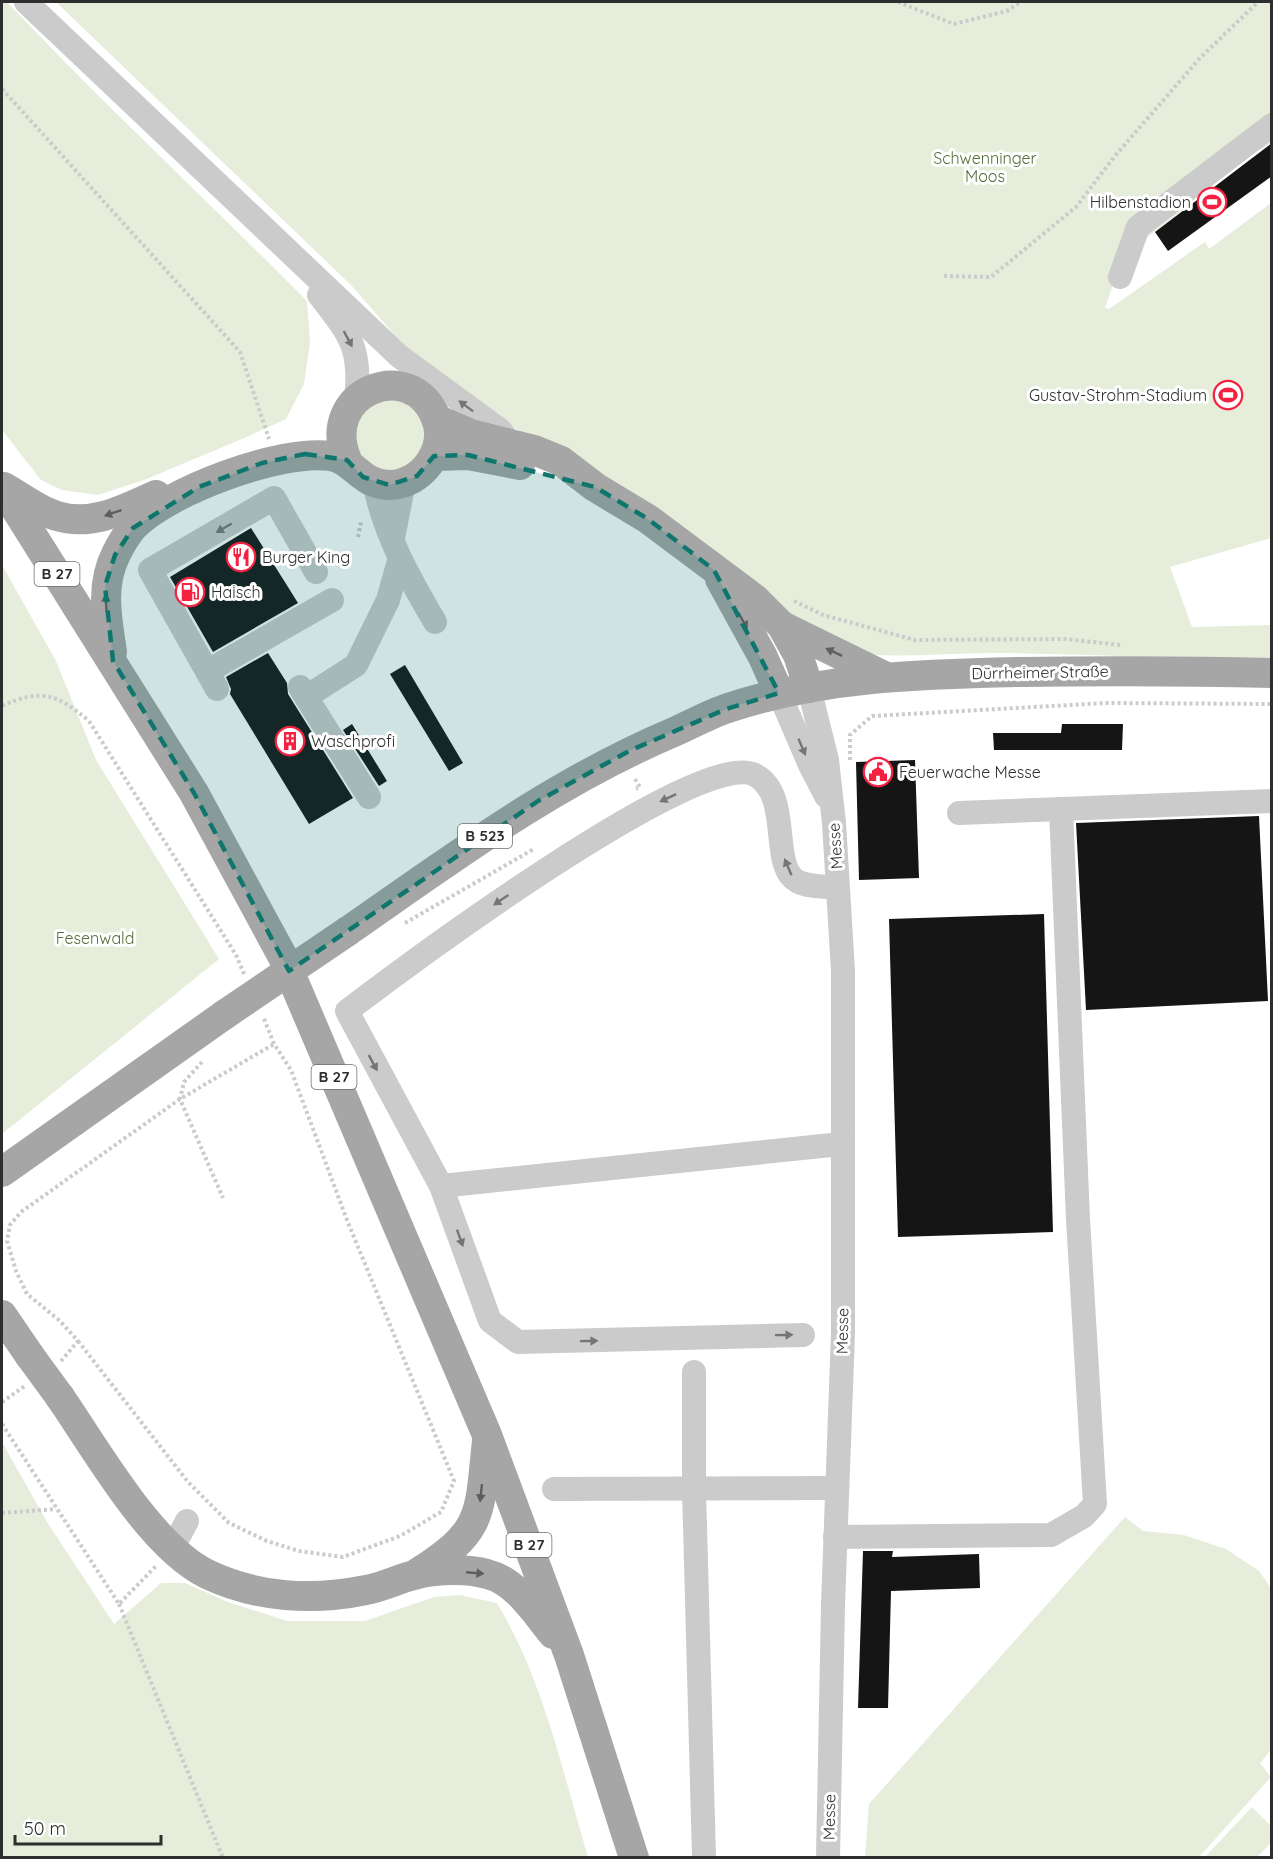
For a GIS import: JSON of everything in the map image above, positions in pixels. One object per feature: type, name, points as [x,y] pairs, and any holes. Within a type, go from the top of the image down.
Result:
[{"type":"main road","points":[[2,486],[57,516],[85,520],[111,516],[214,467],[272,447],[320,434],[371,389],[386,386],[401,387],[416,393],[428,404],[436,419],[438,443],[434,456],[417,476],[404,482],[389,485],[363,477],[347,460],[341,448],[349,410]]},
{"type":"main road","points":[[436,419],[471,434],[511,443],[561,461],[595,487],[648,519],[755,599],[782,626],[798,655],[809,688]]},
{"type":"main road","points":[[113,661],[105,586],[116,555],[133,528],[154,511],[199,487],[262,463],[305,454],[347,460]]},
{"type":"main road","points":[[434,456],[468,455],[519,465],[595,487]]},
{"type":"main road","name":"B 27","points":[[2,486],[194,793],[284,959],[487,1435],[569,1655],[634,1857]]},
{"type":"main road","points":[[714,570],[764,657],[779,693]]},
{"type":"main road","points":[[782,626],[886,677]]},
{"type":"main road","name":"Dürrheimer Straße","points":[[809,688],[886,677],[1089,671],[1272,673]]},
{"type":"main road","name":"B 523","points":[[2,1172],[224,1015],[548,795],[629,751],[726,709],[779,693],[809,688]]},
{"type":"main road","points":[[2,1315],[148,1524],[172,1549],[206,1573],[247,1588],[292,1597],[328,1596],[368,1590],[416,1574],[452,1551],[470,1530],[479,1511],[487,1435]]},
{"type":"main road","points":[[416,1574],[473,1572],[488,1574],[524,1597],[569,1655]]},
{"type":"street","points":[[26,2],[399,356],[500,430],[511,443]]},
{"type":"street","points":[[1120,277],[1138,227],[1272,125]]},
{"type":"street","points":[[278,240],[350,340],[357,355],[359,370],[349,410]]},
{"type":"street","points":[[363,322],[401,387]]},
{"type":"street","points":[[374,482],[379,509],[393,538],[399,561],[435,622]]},
{"type":"street","points":[[393,538],[404,482]]},
{"type":"street","points":[[316,572],[274,498],[150,570],[212,680],[332,600]]},
{"type":"street","points":[[369,797],[303,692],[356,665],[388,600],[399,561]]},
{"type":"street","name":"Messe","points":[[809,688],[827,760],[843,971],[841,1144],[843,1333],[835,1538],[828,1857]]},
{"type":"street","name":"Messe","points":[[779,693],[810,765],[831,806]]},
{"type":"street","points":[[803,1335],[518,1342],[490,1321],[441,1186],[347,1011],[440,941],[538,875],[650,807],[717,777],[742,771],[756,775],[766,784],[775,799],[783,856],[788,873],[797,882],[837,888]]},
{"type":"street","points":[[959,813],[1272,801]]},
{"type":"street","points":[[835,1538],[1051,1535],[1084,1516],[1095,1504],[1078,1207],[1061,809]]},
{"type":"street","points":[[441,1186],[841,1144]]},
{"type":"street","points":[[694,1372],[694,1489],[704,1857]]},
{"type":"street","points":[[554,1489],[837,1488]]},
{"type":"street","points":[[172,1549],[187,1521]]},
{"type":"path","points":[[898,2],[954,24],[1007,11],[1020,2]]},
{"type":"path","points":[[944,276],[992,277],[1076,207],[1114,157],[1200,58],[1258,2]]},
{"type":"path","points":[[2,89],[240,352],[272,447]]},
{"type":"path","points":[[358,537],[363,512]]},
{"type":"path","points":[[785,595],[823,615],[915,640],[1065,639],[1129,646]]},
{"type":"path","points":[[2,706],[20,698],[46,694],[68,703],[89,721],[236,955],[249,984]]},
{"type":"path","points":[[850,769],[850,735],[872,716],[1106,704],[1272,704]]},
{"type":"path","points":[[630,793],[640,787],[635,779]]},
{"type":"path","points":[[398,927],[540,846]]},
{"type":"path","points":[[261,1014],[274,1044],[291,1070],[347,1220],[454,1481],[441,1512],[400,1536],[343,1557],[299,1551],[267,1541],[229,1523],[188,1482],[78,1341],[60,1321],[27,1294],[16,1271],[7,1241],[10,1225],[21,1212],[180,1099],[274,1044]]},
{"type":"path","points":[[205,1059],[184,1082],[180,1099],[223,1197]]},
{"type":"path","points":[[68,1356],[78,1341]]},
{"type":"path","points":[[2,1425],[118,1604],[223,1857]]},
{"type":"path","points":[[2,1513],[56,1509]]},
{"type":"path","points":[[118,1604],[172,1549]]},
{"type":"highlighted area","points":[[305,454],[330,456],[347,460],[363,477],[389,485],[417,476],[434,456],[468,455],[595,487],[648,519],[714,570],[779,693],[726,709],[629,751],[538,801],[289,971],[194,793],[113,661],[105,586],[115,555],[133,528],[199,487],[262,463]]},
{"type":"green space","points":[[2,2],[7,2],[307,301],[310,342],[304,384],[286,419],[144,480],[98,495],[62,490],[41,480],[2,430]]},
{"type":"green space","name":"Schwenninger Moos","points":[[56,2],[1271,2],[1271,143],[1261,150],[1257,144],[1186,200],[1189,205],[1123,256],[1105,308],[1109,309],[1205,242],[1209,249],[1271,203],[1271,538],[1170,567],[1192,627],[1271,625],[1271,662],[1104,655],[984,653],[867,655],[848,653],[419,363],[352,286]]},
{"type":"green space","points":[[390,400],[403,403],[415,410],[422,422],[425,435],[422,448],[415,460],[403,467],[390,470],[377,467],[365,460],[358,448],[355,435],[358,422],[365,410],[377,403]]},
{"type":"green space","name":"Fesenwald","points":[[2,565],[56,661],[96,760],[219,959],[2,1134]]},
{"type":"green space","points":[[2,1442],[47,1522],[114,1624],[161,1583],[185,1583],[228,1602],[287,1621],[365,1621],[434,1597],[460,1595],[497,1603],[540,1695],[588,1857],[2,1857]]},
{"type":"green space","points":[[1125,1517],[1143,1531],[1184,1535],[1226,1549],[1259,1571],[1271,1588],[1271,1750],[1260,1763],[1271,1777],[1199,1857],[865,1857],[869,1804]]},
{"type":"green space","points":[[1252,1807],[1271,1826],[1271,1843],[1257,1857],[1205,1857]]},
{"type":"building","name":"Hilbenstadion","points":[[1272,143],[1272,176],[1168,251],[1155,232]]},
{"type":"building","points":[[251,528],[298,603],[213,652],[170,577]]},
{"type":"building","name":"Waschprofi","points":[[268,653],[287,683],[288,694],[353,798],[309,824],[230,694],[231,689],[226,677]]},
{"type":"building","points":[[405,665],[463,763],[449,771],[390,674]]},
{"type":"building","points":[[352,724],[387,781],[379,786],[343,730]]},
{"type":"building","points":[[1062,724],[1123,724],[1122,750],[994,750],[993,733],[1061,733]]},
{"type":"building","points":[[915,760],[919,878],[859,880],[856,762]]},
{"type":"building","points":[[1259,816],[1268,1001],[1086,1010],[1076,823]]},
{"type":"building","points":[[1044,914],[1053,1232],[898,1237],[889,919]]},
{"type":"building","points":[[863,1551],[893,1551],[892,1557],[979,1554],[980,1588],[891,1591],[888,1708],[858,1708]]},
{"type":"place","name":"Hilbenstadion","points":[[1212,202]]},
{"type":"place","name":"Gustav-Strohm-Stadium","points":[[1228,395]]},
{"type":"place","name":"Burger King","points":[[241,557]]},
{"type":"place","name":"Haisch","points":[[190,592]]},
{"type":"place","name":"Waschprofi","points":[[290,741]]},
{"type":"place","name":"Feuerwache Messe","points":[[878,772]]}]
